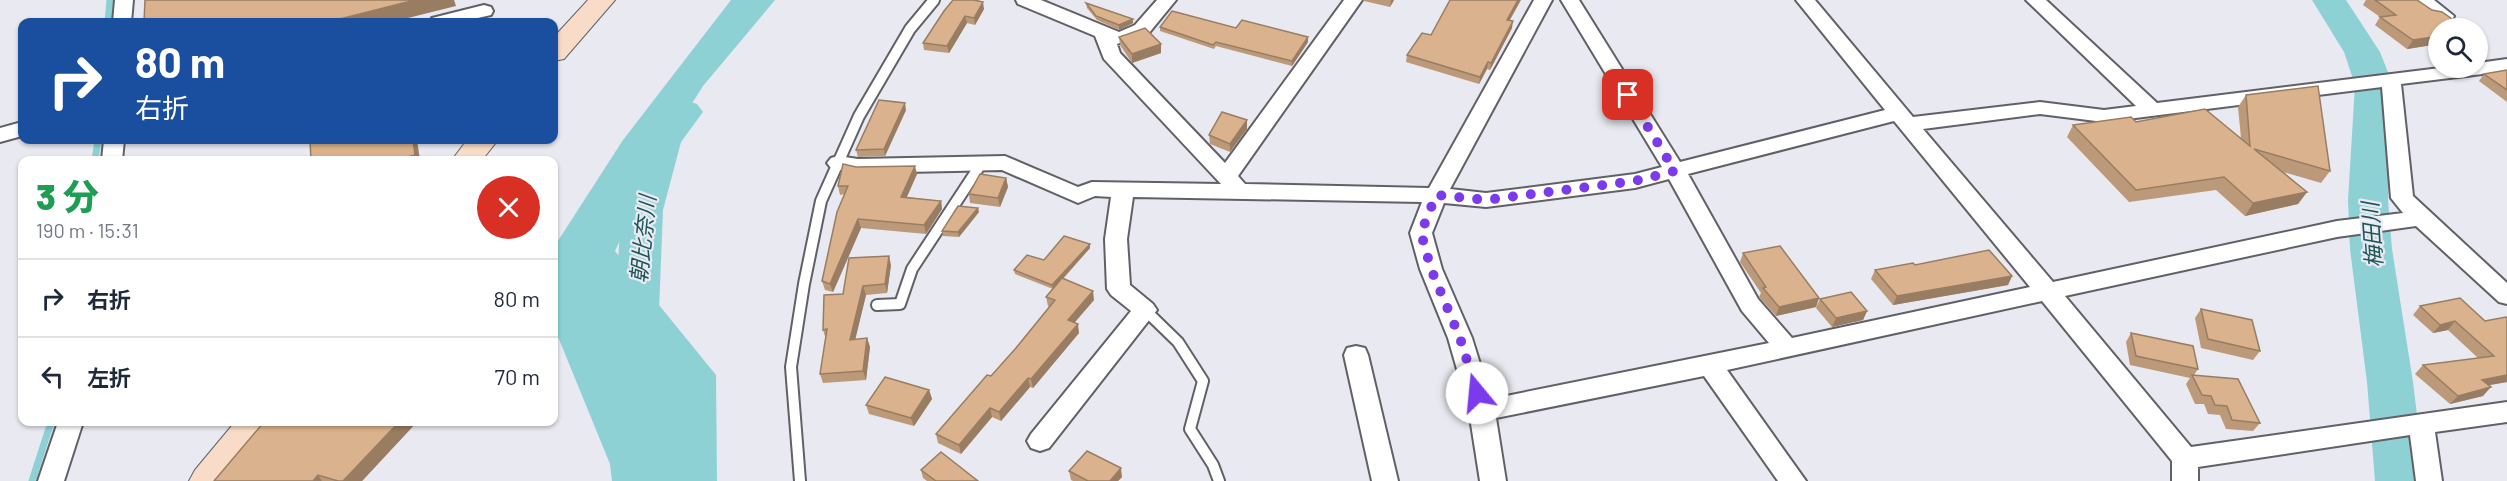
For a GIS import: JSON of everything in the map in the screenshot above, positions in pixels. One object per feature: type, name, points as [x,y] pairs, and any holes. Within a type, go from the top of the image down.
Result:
[{"type":"street","points":[[122,18],[124,0]]},
{"type":"street","points":[[558,49],[602,0]]},
{"type":"street","points":[[1025,0],[1119,39],[1142,29],[1167,0]]},
{"type":"street","points":[[1233,184],[1353,0]]},
{"type":"street","points":[[1493,481],[1482,411],[1460,338],[1431,269],[1421,233],[1436,195],[1542,0]]},
{"type":"street","points":[[1570,0],[1675,171],[1750,305],[1787,348]]},
{"type":"street","points":[[1805,0],[2045,291],[2185,469],[2356,432],[2507,412]]},
{"type":"street","points":[[2035,0],[2153,110]]},
{"type":"street","points":[[2422,0],[2445,16]]},
{"type":"street","points":[[455,18],[484,11]]},
{"type":"street","points":[[1104,33],[1111,55],[1233,184]]},
{"type":"street","points":[[838,163],[858,166],[1005,163],[1078,196],[1092,189],[1124,190],[1233,184],[1436,195],[1486,200],[1635,181],[1903,119],[2040,108],[2104,116],[2507,65]]},
{"type":"street","points":[[2391,79],[2402,198],[2507,296]]},
{"type":"street","points":[[0,135],[18,130]]},
{"type":"street","points":[[469,156],[480,144]]},
{"type":"street","points":[[1040,441],[1145,310],[1119,289],[1115,253],[1116,213],[1124,190]]},
{"type":"street","points":[[1482,411],[1787,348],[2337,229],[2421,218]]},
{"type":"street","points":[[1356,355],[1384,481]]},
{"type":"street","points":[[1710,364],[1793,481]]},
{"type":"street","points":[[2421,423],[2429,481]]},
{"type":"street","points":[[51,481],[69,426]]},
{"type":"street","points":[[208,481],[253,426]]},
{"type":"lane","points":[[800,481],[791,367],[804,284],[821,201],[859,116],[910,29],[934,0]]},
{"type":"lane","points":[[877,305],[900,304],[912,269],[981,164]]},
{"type":"lane","points":[[1145,310],[1161,322],[1192,358],[1203,381],[1190,429],[1213,465],[1219,481]]},
{"type":"water","points":[[731,0],[775,0],[703,86],[656,161],[615,251],[716,375],[717,481],[612,481],[610,464],[558,337],[558,241],[623,140]]},
{"type":"building","points":[[145,0],[415,0],[344,18],[144,18]]},
{"type":"building","points":[[953,0],[983,2],[974,18],[965,16],[947,46],[923,43],[944,11]]},
{"type":"building","points":[[1450,0],[1518,0],[1507,20],[1513,21],[1491,63],[1488,62],[1480,77],[1407,55],[1422,33],[1431,35]]},
{"type":"building","points":[[2375,0],[2417,0],[2451,18],[2428,18],[2428,38],[2413,40],[2380,17],[2396,15]]},
{"type":"building","points":[[1086,3],[1133,19],[1119,25],[1096,16]]},
{"type":"building","points":[[1172,11],[1236,28],[1242,20],[1308,37],[1292,61],[1216,42],[1213,45],[1160,27]]},
{"type":"building","points":[[1145,28],[1161,44],[1132,54],[1119,37]]},
{"type":"building","points":[[2507,70],[2507,90],[2488,77],[2488,73]]},
{"type":"building","points":[[2318,86],[2330,171],[2254,149],[2307,192],[2253,203],[2224,177],[2136,190],[2073,125],[2131,117],[2136,122],[2205,109],[2250,146],[2246,95]]},
{"type":"building","points":[[879,100],[905,103],[884,149],[856,150]]},
{"type":"building","points":[[1222,112],[1247,120],[1230,144],[1209,135]]},
{"type":"building","points":[[310,144],[414,144],[415,155],[411,156],[311,156]]},
{"type":"building","points":[[843,164],[856,167],[915,166],[901,197],[941,201],[924,225],[858,219],[830,284],[822,281],[837,212],[848,186],[838,186]]},
{"type":"building","points":[[980,174],[1006,178],[998,198],[969,194]]},
{"type":"building","points":[[958,206],[978,208],[958,232],[942,231]]},
{"type":"building","points":[[1064,236],[1090,244],[1052,285],[1014,270],[1027,255],[1044,260]]},
{"type":"building","points":[[1780,246],[1819,298],[1779,307],[1763,288],[1766,287],[1743,253]]},
{"type":"building","points":[[1989,250],[2012,276],[1897,296],[1875,270],[1913,263],[1915,265]]},
{"type":"building","points":[[889,256],[885,284],[863,286],[850,340],[867,338],[863,371],[820,374],[827,329],[823,330],[824,295],[843,294],[849,258]]},
{"type":"building","points":[[1062,278],[1093,291],[1068,320],[1078,324],[999,412],[990,408],[959,445],[936,434],[987,375],[991,376],[1016,348],[1055,300],[1046,297]]},
{"type":"building","points":[[1851,292],[1867,311],[1836,318],[1820,299]]},
{"type":"building","points":[[2460,298],[2485,321],[2507,318],[2507,375],[2482,380],[2491,387],[2458,396],[2423,365],[2494,356],[2455,321],[2440,325],[2420,306]]},
{"type":"building","points":[[2201,309],[2252,320],[2260,351],[2208,339]]},
{"type":"building","points":[[2131,333],[2193,346],[2198,369],[2136,356]]},
{"type":"building","points":[[2192,375],[2238,379],[2260,423],[2232,420],[2227,406],[2215,405],[2211,396],[2202,395]]},
{"type":"building","points":[[885,377],[929,390],[911,418],[866,405]]},
{"type":"building","points":[[261,426],[395,426],[343,481],[318,475],[313,481],[214,481]]},
{"type":"building","points":[[1087,451],[1121,468],[1110,481],[1088,481],[1069,471]]},
{"type":"building","points":[[941,452],[978,481],[936,481],[921,470]]},
{"type":"waterway","points":[[108,18],[110,0]]},
{"type":"waterway","name":"梅田川","points":[[2329,0],[2362,52],[2374,85],[2368,200],[2371,249],[2390,382],[2400,481]]},
{"type":"waterway","name":"朝比奈川","points":[[636,336],[642,210],[662,140],[684,112]]},
{"type":"waterway","points":[[96,156],[97,144]]},
{"type":"waterway","points":[[32,481],[50,426]]},
{"type":"route","points":[[1477,393],[1460,338],[1431,269],[1421,233],[1436,195],[1486,200],[1635,181],[1675,171],[1628,95]]}]
